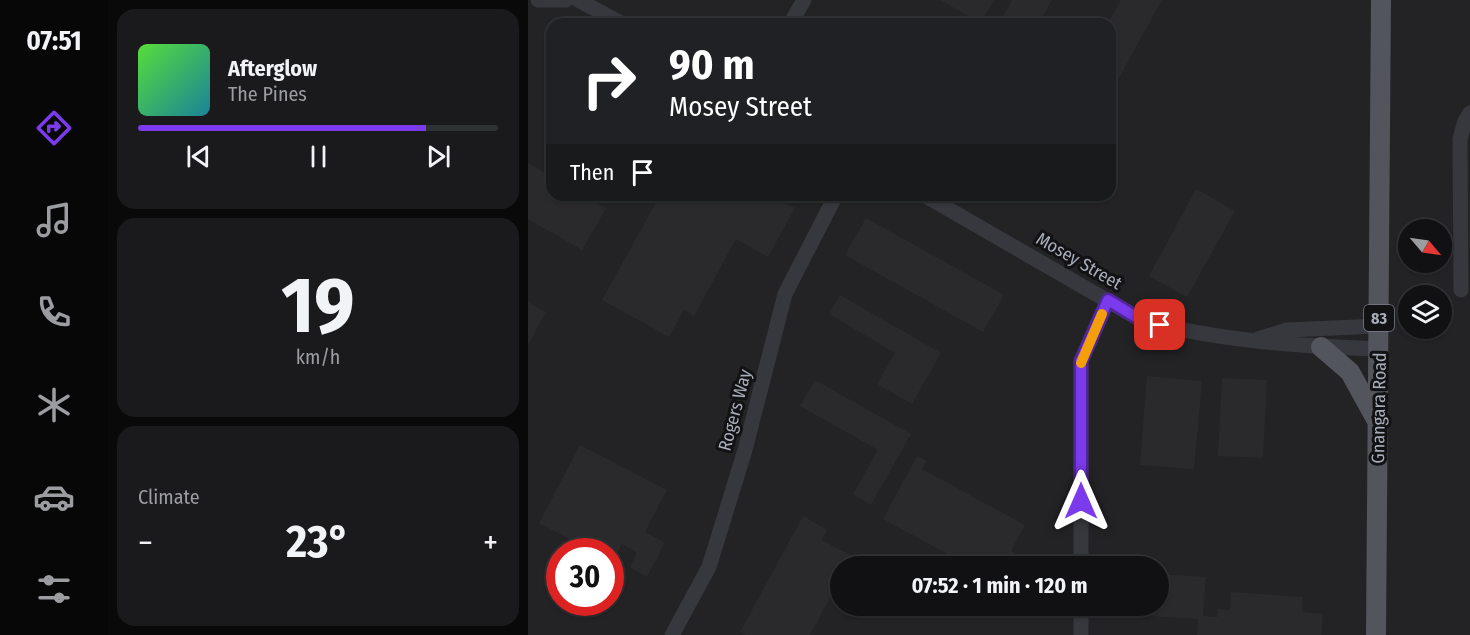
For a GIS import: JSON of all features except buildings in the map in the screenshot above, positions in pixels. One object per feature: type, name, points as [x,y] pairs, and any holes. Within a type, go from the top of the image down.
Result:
[{"type":"main road","name":"Gnangara Road","points":[[1376,635],[1381,0]]},
{"type":"main road","points":[[1321,346],[1350,372],[1378,424]]},
{"type":"street","points":[[538,0],[566,0]]},
{"type":"street","points":[[578,0],[612,18]]},
{"type":"street","points":[[794,18],[804,0]]},
{"type":"street","points":[[1461,290],[1460,139],[1470,113]]},
{"type":"street","name":"Rogers Way","points":[[672,635],[709,567],[745,450],[785,294],[833,201]]},
{"type":"street","name":"Mosey Street","points":[[935,201],[1141,320],[1179,330],[1258,339],[1286,345],[1379,349]]},
{"type":"street","points":[[1081,556],[1081,361],[1108,300]]},
{"type":"street","name":"Mosey Street","points":[[1258,339],[1287,330],[1379,326]]},
{"type":"street","points":[[1081,616],[1081,635]]},
{"type":"shaded area","points":[[528,0],[1470,0],[1470,635],[528,635]]},
{"type":"slow traffic","points":[[1081,363],[1102,314]]},
{"type":"route","points":[[1081,501],[1081,361],[1108,300],[1141,320],[1160,325]]}]
